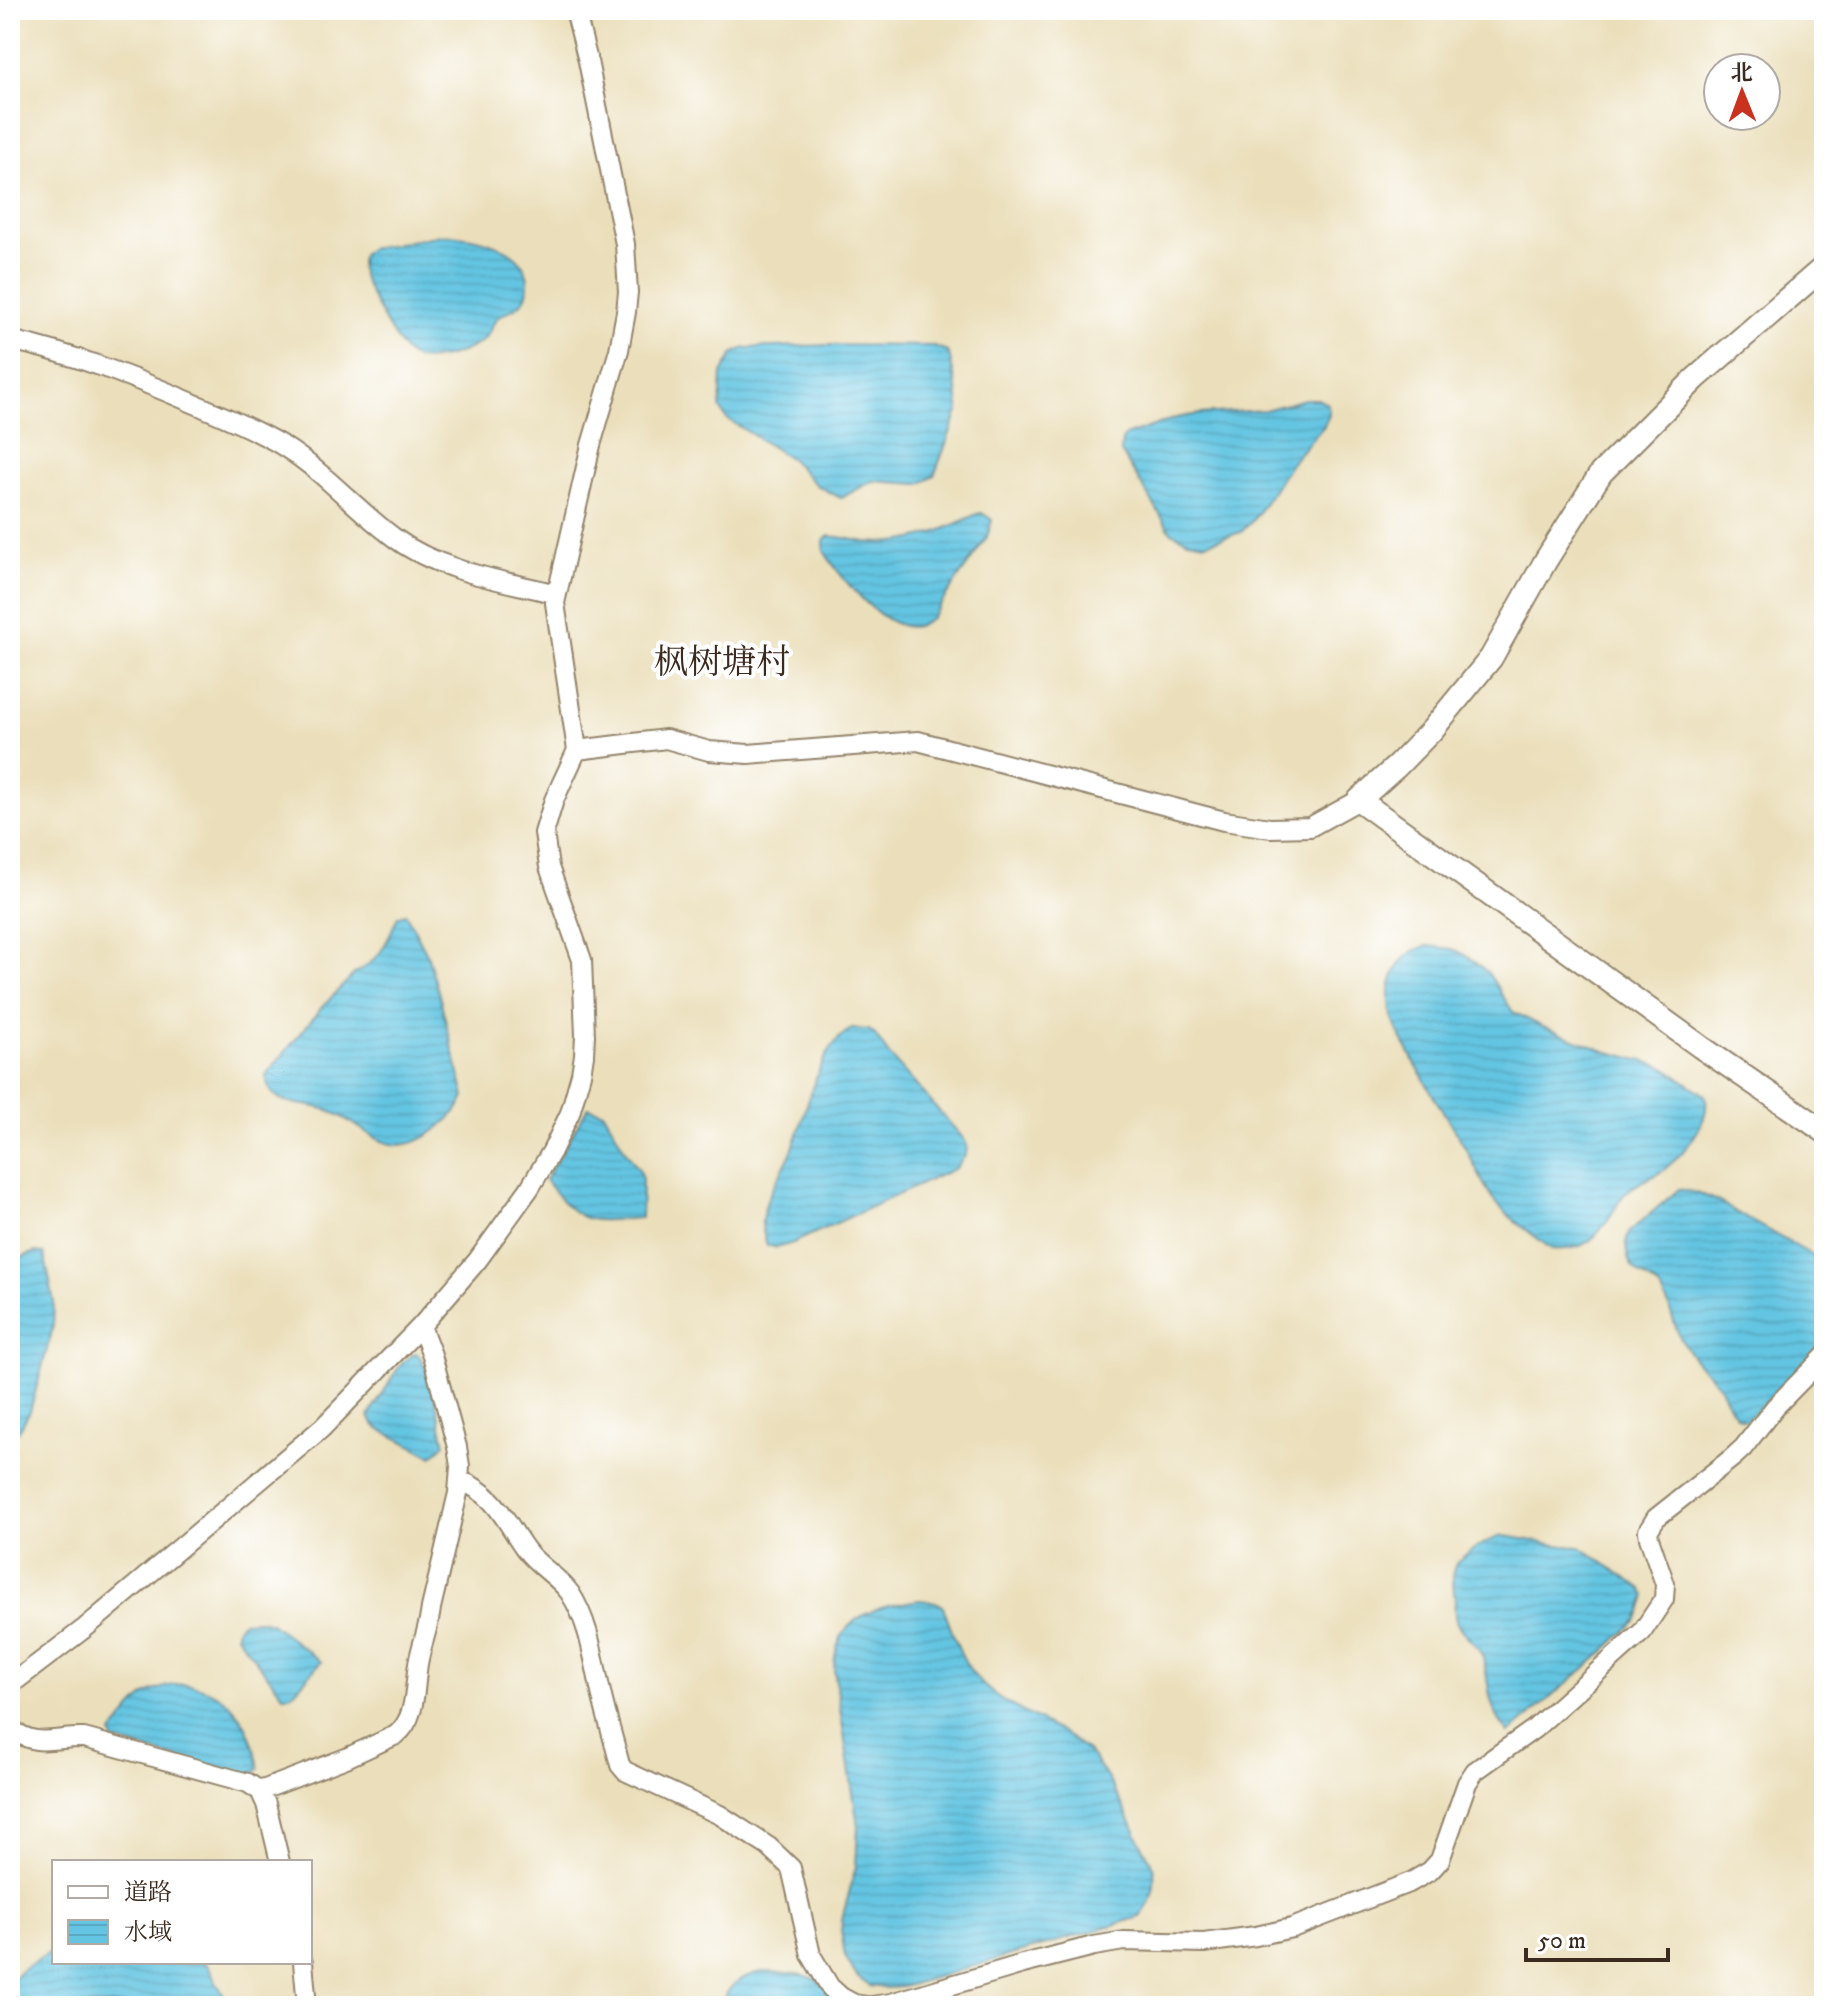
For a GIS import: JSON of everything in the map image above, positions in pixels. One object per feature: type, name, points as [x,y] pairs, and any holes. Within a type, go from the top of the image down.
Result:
[{"type":"street","points":[[10,1685],[85,1628],[322,1428],[421,1326],[477,1261],[529,1189],[562,1133],[576,1093],[585,1035],[582,960],[549,867],[544,833],[554,800],[577,750],[555,603],[591,445],[619,350],[628,292],[625,244],[575,10]]},
{"type":"street","points":[[577,750],[666,739],[709,751],[748,754],[918,741],[1224,821],[1270,828],[1310,827],[1359,800],[1432,730],[1491,658],[1546,560],[1601,473],[1695,379],[1824,267]]},
{"type":"street","points":[[10,340],[133,377],[252,429],[316,470],[412,549],[454,568],[557,594]]},
{"type":"street","points":[[1359,800],[1701,1047],[1824,1131]]},
{"type":"street","points":[[260,1791],[396,1735],[409,1719],[418,1662],[430,1622],[460,1480],[457,1447],[421,1326]]},
{"type":"street","points":[[460,1480],[485,1495],[501,1510],[528,1553],[562,1582],[578,1607],[587,1627],[620,1765],[625,1771],[720,1815],[769,1847],[791,1868],[811,1955],[830,1987],[841,1997],[854,2004],[870,2006],[891,2003],[1094,1946],[1124,1941],[1204,1943],[1292,1928],[1411,1882],[1430,1871],[1440,1860],[1467,1783],[1475,1771],[1534,1729],[1642,1632],[1664,1599],[1665,1584],[1648,1531],[1656,1518],[1743,1448],[1775,1407],[1824,1357]]},
{"type":"street","points":[[10,1728],[27,1739],[41,1741],[84,1738],[248,1783],[260,1791],[266,1804],[280,1860]]},
{"type":"street","points":[[303,1964],[307,2006]]},
{"type":"water","points":[[440,235],[481,240],[508,251],[526,271],[527,292],[520,304],[497,318],[486,337],[475,346],[450,356],[420,359],[403,349],[388,326],[366,284],[360,261],[369,249]]},
{"type":"water","points":[[934,346],[949,354],[959,409],[934,476],[920,484],[872,481],[841,498],[816,485],[791,459],[726,418],[720,408],[722,373],[734,353],[745,348]]},
{"type":"water","points":[[1305,399],[1318,399],[1328,404],[1329,415],[1324,426],[1295,458],[1253,520],[1241,532],[1206,543],[1188,540],[1171,532],[1121,452],[1125,436],[1176,418],[1265,410]]},
{"type":"water","points":[[982,513],[992,520],[987,537],[930,619],[916,626],[901,625],[870,606],[824,551],[824,540],[829,536],[882,543],[910,540]]},
{"type":"water","points":[[406,914],[427,954],[465,1097],[453,1115],[437,1129],[420,1140],[393,1144],[381,1141],[330,1111],[281,1099],[269,1086],[266,1075],[323,1006],[380,953],[398,916]]},
{"type":"water","points":[[1428,946],[1452,949],[1467,956],[1488,973],[1513,1012],[1605,1051],[1662,1066],[1705,1095],[1705,1114],[1701,1125],[1681,1154],[1666,1168],[1627,1192],[1589,1241],[1573,1248],[1551,1249],[1499,1206],[1399,1034],[1390,996],[1394,974],[1407,956]]},
{"type":"water","points":[[852,1029],[869,1030],[875,1035],[964,1139],[966,1154],[956,1168],[793,1243],[777,1248],[767,1245],[762,1224],[767,1201],[793,1148],[822,1065],[840,1037]]},
{"type":"water","points":[[588,1107],[604,1112],[640,1171],[641,1218],[586,1218],[567,1206],[545,1180]]},
{"type":"water","points":[[1679,1189],[1720,1202],[1824,1262],[1824,1344],[1747,1420],[1733,1412],[1717,1383],[1685,1345],[1662,1292],[1633,1268],[1629,1259],[1629,1232]]},
{"type":"water","points":[[35,1252],[44,1253],[54,1302],[53,1327],[30,1411],[18,1432],[10,1438],[10,1262]]},
{"type":"water","points":[[416,1353],[430,1381],[445,1444],[432,1456],[379,1429],[369,1416],[402,1362]]},
{"type":"water","points":[[1505,1536],[1580,1547],[1642,1589],[1646,1596],[1637,1620],[1509,1733],[1496,1715],[1481,1653],[1456,1620],[1453,1579],[1454,1568],[1469,1552]]},
{"type":"water","points":[[920,1600],[936,1602],[943,1607],[963,1657],[981,1683],[1004,1701],[1068,1737],[1089,1754],[1115,1791],[1151,1861],[1154,1883],[1150,1901],[1140,1917],[903,1987],[887,1988],[870,1986],[857,1977],[845,1956],[841,1931],[856,1867],[858,1826],[834,1669],[836,1651],[850,1625],[873,1611]]},
{"type":"water","points":[[243,1621],[271,1623],[321,1662],[292,1694],[284,1696],[236,1635],[237,1627]]},
{"type":"water","points":[[185,1684],[215,1694],[237,1712],[251,1738],[259,1768],[250,1778],[114,1741],[112,1733],[142,1698],[159,1688]]},
{"type":"water","points":[[52,1951],[52,1964],[206,1964],[229,2006],[10,2006],[10,1982],[21,1970]]},
{"type":"water","points":[[762,1972],[810,1977],[821,1983],[837,2006],[723,2006],[731,1987],[748,1976]]},
{"type":"district","name":"枫树塘村","points":[[722,663]]}]
